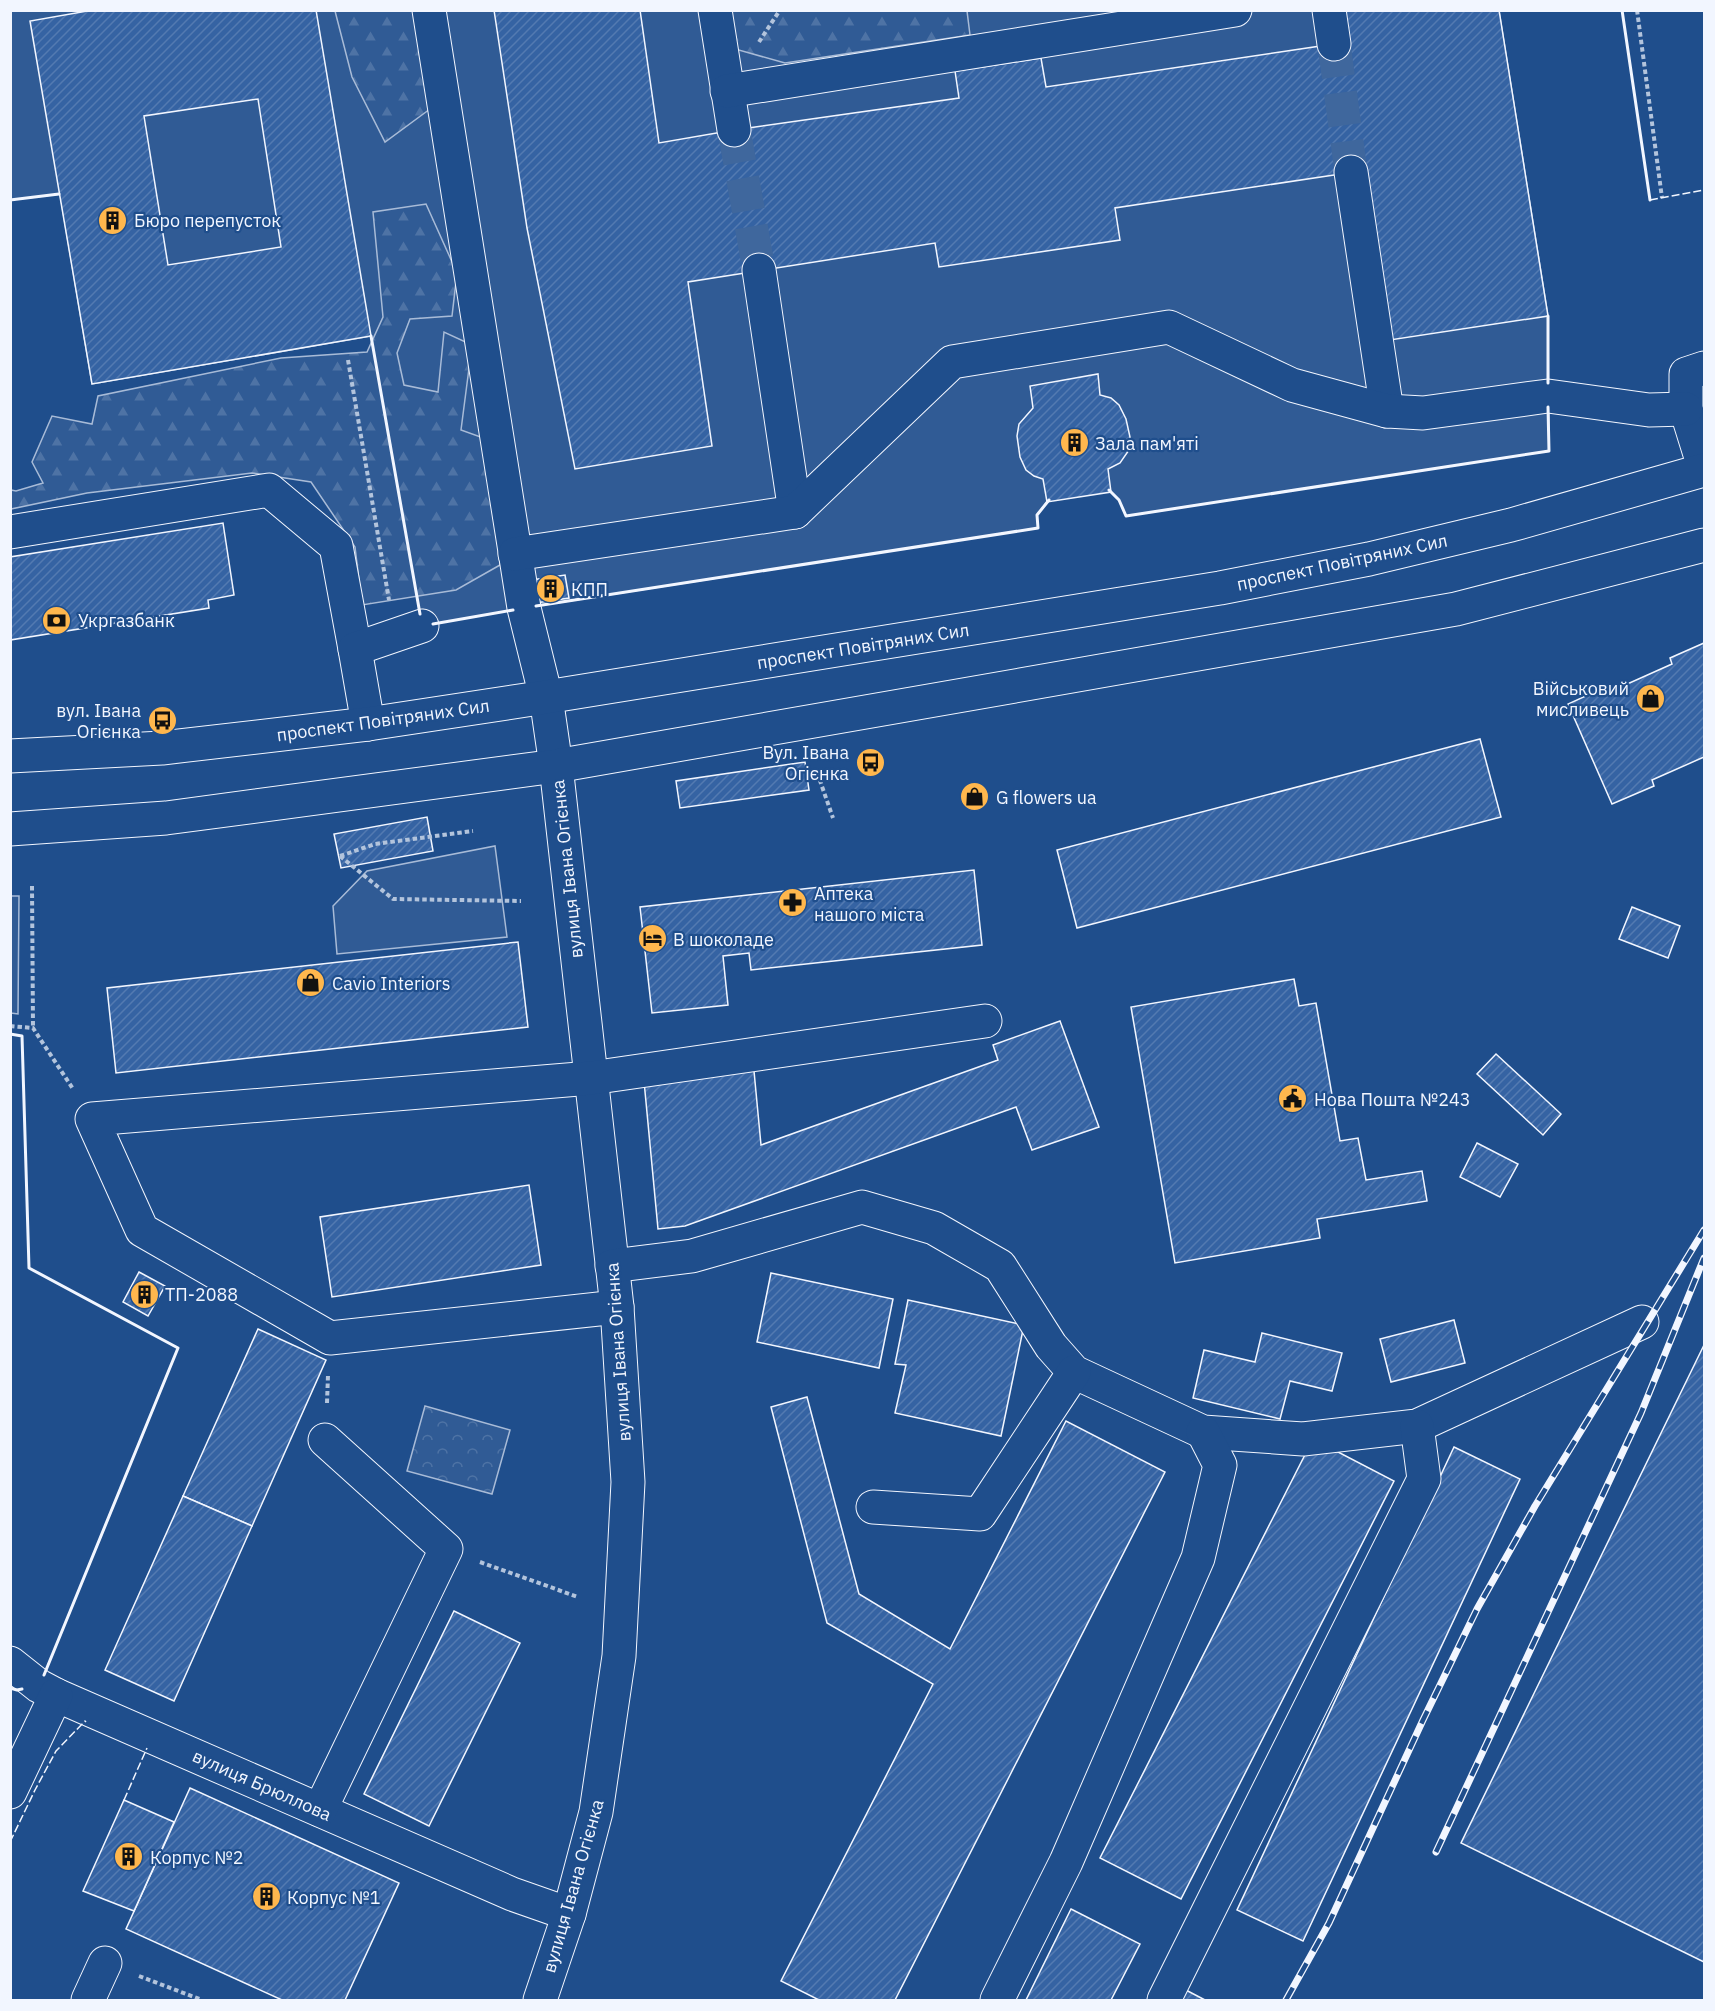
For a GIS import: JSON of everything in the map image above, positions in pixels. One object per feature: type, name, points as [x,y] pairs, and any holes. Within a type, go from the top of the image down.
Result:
[{"type":"main road","name":"вулиця Івана Огієнка","points":[[429,10],[524,608],[546,697],[556,766],[617,1307],[628,1482],[619,1656],[596,1812],[569,1914],[540,2001]]},
{"type":"main road","points":[[715,10],[734,130]]},
{"type":"main road","points":[[728,91],[1235,10]]},
{"type":"main road","points":[[1329,10],[1334,44]]},
{"type":"main road","points":[[1351,172],[1387,411]]},
{"type":"main road","points":[[759,270],[795,512]]},
{"type":"main road","points":[[515,554],[795,512],[952,362],[1169,327],[1292,385],[1387,411],[1423,413],[1548,396],[1649,410],[1686,409]]},
{"type":"main road","points":[[1704,368],[1686,374],[1686,409],[1704,469]]},
{"type":"main road","name":"проспект Повітряних Сил","points":[[10,756],[162,748],[368,724],[1220,588],[1369,559],[1511,525],[1704,469]]},
{"type":"main road","points":[[10,532],[269,490],[336,546],[368,724]]},
{"type":"main road","points":[[10,829],[166,818],[556,766],[1456,609],[1704,545]]},
{"type":"main road","points":[[355,649],[422,626]]},
{"type":"main road","points":[[617,1307],[330,1338],[141,1230],[92,1119],[591,1078],[985,1021]]},
{"type":"main road","points":[[612,1266],[692,1256],[862,1207],[934,1228],[1000,1266],[1051,1346],[1074,1372],[1203,1432],[1303,1438],[1417,1426],[1642,1322]]},
{"type":"main road","points":[[873,1507],[980,1514],[1074,1372]]},
{"type":"main road","points":[[1164,2001],[1424,1479],[1417,1426]]},
{"type":"main road","points":[[997,2001],[1066,1862],[1198,1558],[1220,1465],[1203,1432]]},
{"type":"main road","points":[[321,1810],[446,1549],[325,1440]]},
{"type":"main road","name":"вулиця Брюллова","points":[[10,1663],[39,1686],[56,1695],[512,1894],[569,1914]]},
{"type":"main road","points":[[10,1792],[19,1752],[56,1695]]},
{"type":"main road","points":[[88,2001],[105,1963]]},
{"type":"path","points":[[1637,10],[1662,198]]},
{"type":"path","points":[[348,360],[390,610]]},
{"type":"path","points":[[808,776],[818,775],[832,818]]},
{"type":"path","points":[[473,831],[375,844],[340,856],[393,900],[521,901]]},
{"type":"path","points":[[32,886],[33,1028],[92,1119]]},
{"type":"path","points":[[10,1026],[33,1028]]},
{"type":"path","points":[[325,1440],[330,1338]]},
{"type":"path","points":[[446,1549],[578,1597]]},
{"type":"path","points":[[105,1963],[202,2001]]},
{"type":"green space","points":[[10,11],[1499,11],[1548,316],[1549,451],[1126,516],[1119,500],[1103,484],[1056,490],[1037,515],[1038,528],[422,626],[371,336],[92,384],[60,194],[11,200]]},
{"type":"green space","points":[[335,11],[414,11],[430,109],[385,142],[352,77]]},
{"type":"green space","points":[[729,11],[967,11],[970,35],[785,63],[735,49]]},
{"type":"green space","points":[[426,204],[457,273],[452,316],[410,319],[397,353],[404,385],[438,392],[444,332],[472,345],[461,430],[489,440],[500,565],[456,590],[362,605],[355,547],[311,482],[252,473],[87,493],[11,509],[11,490],[16,491],[43,483],[32,462],[52,416],[92,424],[98,396],[281,358],[367,352],[383,317],[373,212]]},
{"type":"green space","points":[[495,846],[507,937],[337,954],[333,906],[367,871]]},
{"type":"green space","points":[[10,896],[19,896],[18,1014],[11,1013]]},
{"type":"green space","points":[[425,1406],[510,1430],[492,1494],[407,1471]]},
{"type":"building","name":"Бюро перепусток","points":[[93,10],[316,10],[371,336],[92,384],[30,21]],"holes":[[[258,99],[281,247],[168,265],[144,116]]]},
{"type":"building","points":[[494,10],[640,10],[659,143],[959,98],[955,71],[1041,58],[1046,87],[1347,42],[1342,10],[1499,10],[1548,316],[1390,340],[1367,170],[1115,208],[1120,240],[939,267],[935,243],[688,282],[712,446],[575,469],[527,228]]},
{"type":"building","name":"Зала пам'яті","points":[[1098,374],[1100,395],[1111,398],[1119,405],[1126,419],[1130,437],[1129,450],[1120,463],[1108,469],[1111,492],[1047,502],[1043,479],[1026,470],[1020,457],[1017,436],[1019,424],[1033,408],[1030,386]]},
{"type":"building","points":[[223,523],[234,595],[208,600],[209,608],[10,640],[10,557]]},
{"type":"building","name":"КПП","points":[[565,575],[569,598],[536,603],[532,580]]},
{"type":"building","points":[[1704,643],[1704,757],[1652,780],[1654,786],[1612,804],[1568,704],[1603,688],[1605,694],[1672,664],[1670,658]]},
{"type":"building","points":[[1480,739],[1501,817],[1077,928],[1057,850]]},
{"type":"building","points":[[805,762],[809,790],[680,808],[676,781]]},
{"type":"building","points":[[427,817],[433,851],[341,868],[334,834]]},
{"type":"building","points":[[974,870],[982,945],[751,970],[749,953],[723,956],[728,1005],[652,1013],[640,907]]},
{"type":"building","points":[[1632,907],[1680,926],[1668,958],[1619,939]]},
{"type":"building","points":[[518,942],[528,1027],[116,1073],[107,988]]},
{"type":"building","points":[[1294,979],[1299,1006],[1316,1003],[1340,1141],[1358,1138],[1366,1180],[1422,1171],[1427,1201],[1317,1219],[1320,1238],[1175,1263],[1131,1007]]},
{"type":"building","points":[[1060,1021],[1099,1127],[1032,1150],[1016,1107],[685,1226],[658,1229],[644,1081],[754,1071],[761,1145],[998,1060],[993,1045]]},
{"type":"building","points":[[1496,1054],[1561,1114],[1543,1135],[1477,1074]]},
{"type":"building","points":[[1477,1143],[1518,1164],[1500,1197],[1460,1177]]},
{"type":"building","points":[[529,1185],[541,1265],[332,1297],[320,1217]]},
{"type":"building","name":"ТП-2088","points":[[139,1272],[165,1286],[148,1316],[123,1302]]},
{"type":"building","points":[[771,1273],[893,1299],[879,1368],[757,1342]]},
{"type":"building","points":[[908,1300],[1024,1325],[1001,1436],[895,1413],[906,1365],[895,1364]]},
{"type":"building","points":[[1454,1320],[1465,1363],[1391,1382],[1380,1339]]},
{"type":"building","points":[[258,1329],[326,1360],[252,1526],[183,1496]]},
{"type":"building","points":[[1262,1333],[1342,1353],[1332,1391],[1290,1381],[1280,1419],[1193,1398],[1204,1350],[1255,1362]]},
{"type":"building","points":[[1704,1345],[1704,1962],[1461,1843]]},
{"type":"building","points":[[807,1397],[859,1594],[950,1649],[1066,1421],[1165,1472],[895,2000],[819,2000],[781,1981],[933,1684],[827,1623],[771,1407]]},
{"type":"building","points":[[1313,1439],[1394,1481],[1181,1899],[1100,1858]]},
{"type":"building","points":[[1454,1447],[1520,1479],[1303,1941],[1237,1910]]},
{"type":"building","points":[[183,1496],[252,1526],[174,1701],[105,1670]]},
{"type":"building","points":[[454,1611],[520,1643],[429,1826],[364,1794]]},
{"type":"building","name":"Корпус №1","points":[[190,1788],[399,1883],[345,2000],[282,2000],[126,1929]]},
{"type":"building","name":"Корпус №2","points":[[124,1800],[174,1822],[134,1911],[83,1891]]},
{"type":"building","points":[[1071,1909],[1140,1944],[1111,2000],[1026,2000]]},
{"type":"building","points":[[1182,1988],[1205,2000],[1175,2000]]},
{"type":"tunnel","points":[[1334,44],[1351,172]]},
{"type":"tunnel","points":[[734,130],[759,270]]},
{"type":"railway","points":[[1286,2000],[1329,1923],[1477,1609],[1535,1506],[1704,1230]]},
{"type":"railway","points":[[1436,1852],[1641,1413],[1704,1258]]},
{"type":"fence","points":[[1650,200],[1704,190]]},
{"type":"fence","points":[[10,1842],[56,1751],[86,1722]]},
{"type":"fence","points":[[124,1800],[147,1748]]},
{"type":"wall","points":[[1622,10],[1650,200]]},
{"type":"wall","points":[[10,200],[59,194]]},
{"type":"wall","points":[[1548,316],[1548,383]]},
{"type":"wall","points":[[371,336],[420,614]]},
{"type":"wall","points":[[1109,490],[1119,500],[1126,516],[1549,451],[1548,407]]},
{"type":"wall","points":[[536,606],[1038,528],[1037,515],[1049,500]]},
{"type":"wall","points":[[433,624],[513,610]]},
{"type":"wall","points":[[10,1034],[22,1036],[29,1268],[178,1348],[44,1675]]},
{"type":"wall","points":[[10,1688],[22,1689]]},
{"type":"place","name":"Бюро перепусток","points":[[113,220]]},
{"type":"place","name":"Зала пам'яті","points":[[1074,443]]},
{"type":"place","name":"КПП","points":[[550,589]]},
{"type":"place","name":"Укргазбанк","points":[[57,620]]},
{"type":"place","name":"Військовий мисливець","points":[[1650,698]]},
{"type":"place","name":"вул. Івана Огієнка","points":[[162,720]]},
{"type":"place","name":"Вул. Івана Огієнка","points":[[870,762]]},
{"type":"place","name":"G flowers ua","points":[[975,797]]},
{"type":"place","name":"Аптека нашого міста","points":[[793,903]]},
{"type":"place","name":"В шоколаде","points":[[652,939]]},
{"type":"place","name":"Cavio Interiors","points":[[311,983]]},
{"type":"place","name":"Нова Пошта №243","points":[[1293,1099]]},
{"type":"place","name":"ТП-2088","points":[[144,1294]]},
{"type":"place","name":"Корпус №2","points":[[129,1857]]},
{"type":"place","name":"Корпус №1","points":[[266,1897]]}]
